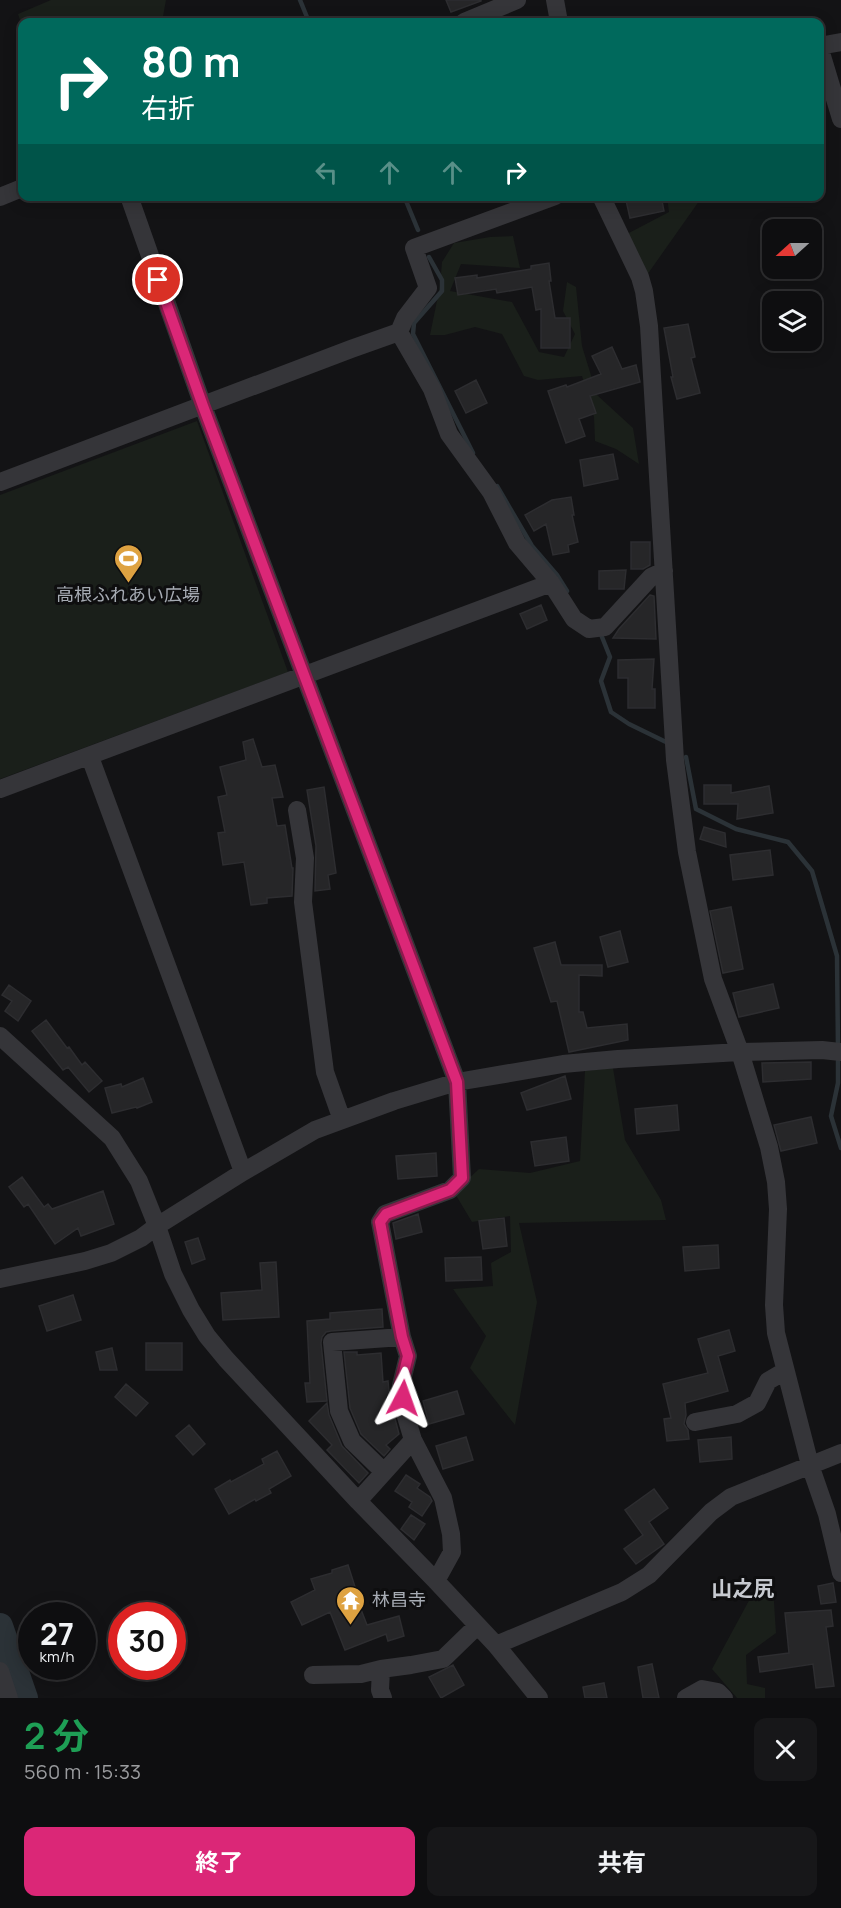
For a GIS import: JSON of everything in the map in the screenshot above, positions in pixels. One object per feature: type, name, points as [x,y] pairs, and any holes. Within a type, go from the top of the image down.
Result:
[{"type":"street","points":[[474,18],[517,0]]},
{"type":"street","points":[[554,0],[558,18]]},
{"type":"street","points":[[824,45],[841,42]]},
{"type":"street","points":[[824,63],[841,119]]},
{"type":"street","points":[[0,197],[18,190]]},
{"type":"street","points":[[131,201],[203,406],[457,1082],[462,1178],[450,1190],[386,1214],[380,1222],[402,1337],[408,1356],[401,1385],[404,1410],[413,1440],[443,1498],[451,1534],[452,1552],[436,1581]]},
{"type":"street","points":[[0,482],[399,332],[405,318],[428,288],[414,249],[542,201]]},
{"type":"street","points":[[603,201],[640,277],[649,326],[675,760],[687,852],[712,979],[740,1052],[769,1147],[777,1182],[774,1305],[776,1333],[810,1465],[827,1514],[841,1573]]},
{"type":"street","points":[[399,332],[432,389],[449,434],[491,492],[517,543],[551,583],[574,619],[597,628],[651,577],[664,571]]},
{"type":"street","points":[[0,789],[551,583]]},
{"type":"street","points":[[90,757],[243,1172]]},
{"type":"street","points":[[297,810],[305,858],[303,902],[325,1072],[342,1120]]},
{"type":"street","points":[[0,1036],[112,1138],[139,1181],[173,1274],[207,1336],[358,1501],[496,1645],[539,1698]]},
{"type":"street","points":[[0,1279],[85,1262],[102,1256],[141,1238],[243,1172],[315,1130],[394,1101],[457,1082],[563,1064],[618,1059],[740,1052],[822,1050],[841,1052]]},
{"type":"street","points":[[384,1472],[352,1441],[339,1411],[332,1342],[402,1337]]},
{"type":"street","points":[[695,1422],[737,1414],[757,1403],[768,1381],[785,1371]]},
{"type":"street","points":[[358,1501],[413,1440]]},
{"type":"street","points":[[496,1645],[621,1592],[649,1575],[711,1512],[731,1497],[841,1454]]},
{"type":"street","points":[[313,1675],[361,1674],[442,1659],[477,1626]]},
{"type":"street","points":[[381,1669],[380,1690],[383,1698]]},
{"type":"street","points":[[0,1671],[9,1698]]},
{"type":"street","points":[[686,1698],[702,1689],[718,1692],[724,1698]]},
{"type":"shaded area","points":[[51,0],[166,0],[163,18],[19,18],[18,14]]},
{"type":"shaded area","points":[[668,201],[699,201],[647,275],[625,235],[669,212]]},
{"type":"shaded area","points":[[513,236],[520,268],[461,264],[450,291],[512,302],[539,352],[564,357],[575,334],[563,311],[567,282],[576,287],[582,346],[597,395],[633,428],[639,464],[616,449],[595,441],[594,417],[582,376],[538,380],[524,376],[502,334],[475,327],[445,335],[430,335],[440,286],[442,262],[454,243]]},
{"type":"shaded area","name":"高根ふれあい広場","points":[[197,421],[288,672],[0,779],[0,495]]},
{"type":"shaded area","points":[[613,1068],[625,1140],[661,1200],[666,1220],[519,1223],[537,1302],[515,1425],[470,1368],[486,1336],[453,1289],[493,1286],[491,1263],[511,1252],[510,1216],[472,1222],[454,1192],[479,1169],[530,1173],[580,1161],[585,1071]]},
{"type":"shaded area","points":[[759,1582],[773,1587],[776,1633],[746,1655],[747,1684],[765,1688],[765,1698],[737,1698],[712,1669]]},
{"type":"building","points":[[446,0],[481,0],[481,1],[451,12]]},
{"type":"building","points":[[626,201],[662,201],[664,211],[630,218]]},
{"type":"building","points":[[549,263],[551,281],[549,281],[555,318],[570,318],[570,348],[541,348],[541,309],[536,310],[532,287],[497,293],[496,289],[458,295],[455,278],[477,275],[477,278],[531,269],[531,266]]},
{"type":"building","points":[[688,324],[695,357],[691,358],[700,393],[677,399],[671,377],[673,377],[664,328]]},
{"type":"building","points":[[612,347],[622,369],[636,365],[640,382],[590,396],[596,413],[579,419],[585,436],[566,443],[548,391],[566,385],[567,387],[601,374],[592,356]]},
{"type":"building","points":[[476,380],[487,403],[466,413],[455,391]]},
{"type":"building","points":[[613,454],[618,479],[584,486],[580,460]]},
{"type":"building","points":[[571,497],[578,542],[568,545],[569,552],[553,555],[546,524],[534,531],[525,515],[552,500]]},
{"type":"building","points":[[631,542],[650,542],[650,565],[643,569],[631,569]]},
{"type":"building","points":[[626,570],[624,589],[599,589],[599,571]]},
{"type":"building","points":[[650,595],[654,596],[656,639],[613,638],[619,629]]},
{"type":"building","points":[[541,605],[547,620],[527,629],[520,614]]},
{"type":"building","points":[[654,659],[652,689],[655,689],[655,708],[628,708],[628,678],[618,678],[618,660]]},
{"type":"building","points":[[253,739],[262,767],[275,765],[283,797],[272,798],[277,826],[285,825],[293,868],[292,896],[267,898],[267,903],[251,905],[244,862],[223,865],[218,833],[225,832],[218,797],[227,795],[220,767],[246,760],[243,742]]},
{"type":"building","points":[[704,785],[731,785],[731,793],[769,786],[773,813],[737,819],[738,804],[704,804]]},
{"type":"building","points":[[324,787],[336,873],[328,875],[330,889],[315,891],[316,846],[307,790]]},
{"type":"building","points":[[704,827],[725,833],[726,847],[700,839]]},
{"type":"building","points":[[770,850],[773,875],[733,880],[730,855]]},
{"type":"building","points":[[731,907],[743,969],[723,973],[710,911]]},
{"type":"building","points":[[620,931],[628,962],[608,967],[600,937]]},
{"type":"building","points":[[555,942],[561,965],[602,965],[602,976],[579,975],[579,1012],[583,1012],[587,1028],[627,1024],[628,1040],[569,1052],[557,1001],[551,1002],[534,948]]},
{"type":"building","points":[[773,984],[779,1008],[739,1017],[733,993]]},
{"type":"building","points":[[9,985],[31,1001],[18,1021],[5,1011],[12,1001],[2,995]]},
{"type":"building","points":[[46,1020],[82,1065],[85,1062],[102,1081],[89,1092],[68,1067],[63,1070],[32,1031]]},
{"type":"building","points":[[811,1062],[811,1079],[763,1082],[762,1063]]},
{"type":"building","points":[[565,1076],[571,1099],[527,1110],[521,1093]]},
{"type":"building","points":[[143,1078],[152,1102],[137,1108],[112,1113],[105,1088],[121,1084],[122,1087]]},
{"type":"building","points":[[677,1105],[679,1130],[637,1134],[635,1109]]},
{"type":"building","points":[[811,1117],[817,1143],[781,1151],[774,1125]]},
{"type":"building","points":[[566,1137],[569,1161],[535,1166],[531,1142]]},
{"type":"building","points":[[436,1153],[437,1176],[398,1179],[396,1156]]},
{"type":"building","points":[[22,1177],[44,1207],[48,1204],[52,1209],[103,1191],[114,1224],[81,1236],[78,1228],[55,1244],[28,1204],[24,1207],[9,1187]]},
{"type":"building","points":[[418,1214],[422,1232],[396,1239],[393,1223]]},
{"type":"building","points":[[504,1218],[507,1246],[483,1249],[479,1221]]},
{"type":"building","points":[[198,1238],[205,1259],[192,1264],[185,1242]]},
{"type":"building","points":[[718,1245],[719,1268],[685,1271],[683,1247]]},
{"type":"building","points":[[481,1257],[482,1280],[446,1281],[445,1258]]},
{"type":"building","points":[[276,1262],[279,1317],[223,1320],[221,1293],[262,1290],[260,1263]]},
{"type":"building","points":[[73,1295],[81,1320],[47,1331],[39,1306]]},
{"type":"building","points":[[382,1309],[383,1327],[326,1332],[321,1343],[327,1401],[307,1402],[305,1383],[310,1383],[307,1321],[330,1319],[330,1313]]},
{"type":"building","points":[[729,1330],[735,1351],[718,1356],[728,1391],[685,1403],[684,1424],[688,1430],[689,1439],[667,1441],[664,1419],[671,1418],[663,1384],[708,1373],[698,1339]]},
{"type":"building","points":[[146,1343],[182,1343],[182,1370],[146,1370]]},
{"type":"building","points":[[112,1348],[117,1370],[100,1370],[96,1352]]},
{"type":"building","points":[[344,1352],[357,1352],[357,1355],[381,1353],[383,1382],[388,1381],[391,1412],[399,1434],[386,1445],[390,1449],[384,1456],[361,1434],[350,1408]]},
{"type":"building","points":[[126,1384],[148,1403],[136,1416],[115,1397]]},
{"type":"building","points":[[457,1391],[464,1414],[429,1424],[423,1401]]},
{"type":"building","points":[[327,1403],[329,1415],[342,1446],[368,1473],[359,1483],[327,1450],[332,1445],[309,1421]]},
{"type":"building","points":[[189,1425],[205,1444],[193,1455],[176,1436]]},
{"type":"building","points":[[466,1437],[473,1460],[443,1469],[436,1446]]},
{"type":"building","points":[[731,1437],[732,1459],[700,1462],[698,1440]]},
{"type":"building","points":[[277,1451],[291,1476],[269,1489],[271,1493],[229,1514],[215,1489],[264,1464],[262,1459]]},
{"type":"building","points":[[406,1475],[420,1484],[417,1488],[432,1501],[422,1516],[409,1507],[412,1502],[395,1491]]},
{"type":"building","points":[[654,1489],[668,1508],[649,1522],[664,1544],[636,1564],[624,1549],[643,1535],[625,1510]]},
{"type":"building","points":[[411,1515],[425,1524],[414,1540],[401,1529]]},
{"type":"building","points":[[348,1565],[357,1593],[355,1594],[367,1625],[399,1616],[404,1636],[388,1641],[386,1634],[345,1650],[330,1612],[302,1625],[291,1602],[315,1590],[311,1579],[332,1573],[332,1570]]},
{"type":"building","points":[[833,1583],[836,1602],[821,1604],[818,1586]]},
{"type":"building","points":[[831,1610],[833,1626],[826,1627],[834,1686],[816,1688],[813,1664],[760,1672],[758,1657],[789,1653],[785,1613]]},
{"type":"building","points":[[652,1664],[659,1698],[643,1698],[638,1667]]},
{"type":"building","points":[[453,1665],[464,1685],[441,1698],[429,1677]]},
{"type":"building","points":[[604,1683],[607,1698],[585,1698],[583,1687]]},
{"type":"waterway","points":[[300,0],[307,18]]},
{"type":"waterway","points":[[406,201],[418,230]]},
{"type":"waterway","points":[[429,257],[442,280],[442,291],[414,323],[413,334],[473,453]]},
{"type":"waterway","points":[[497,486],[532,546],[557,575],[567,591]]},
{"type":"waterway","points":[[600,632],[610,657],[601,681],[611,712],[629,724],[666,742]]},
{"type":"waterway","points":[[686,757],[696,809],[736,829],[788,842],[812,871],[837,956],[838,1049]]},
{"type":"waterway","points":[[838,1057],[838,1083],[831,1116],[841,1148]]},
{"type":"waterway","points":[[0,1626],[25,1698]]},
{"type":"place","name":"高根ふれあい広場","points":[[128,584]]},
{"type":"place","name":"林昌寺","points":[[351,1626]]},
{"type":"district","name":"山之尻","points":[[743,1589]]},
{"type":"route","points":[[158,280],[203,406],[457,1082],[462,1178],[450,1190],[386,1214],[380,1222],[402,1337],[408,1356],[401,1385],[403,1398]]}]
